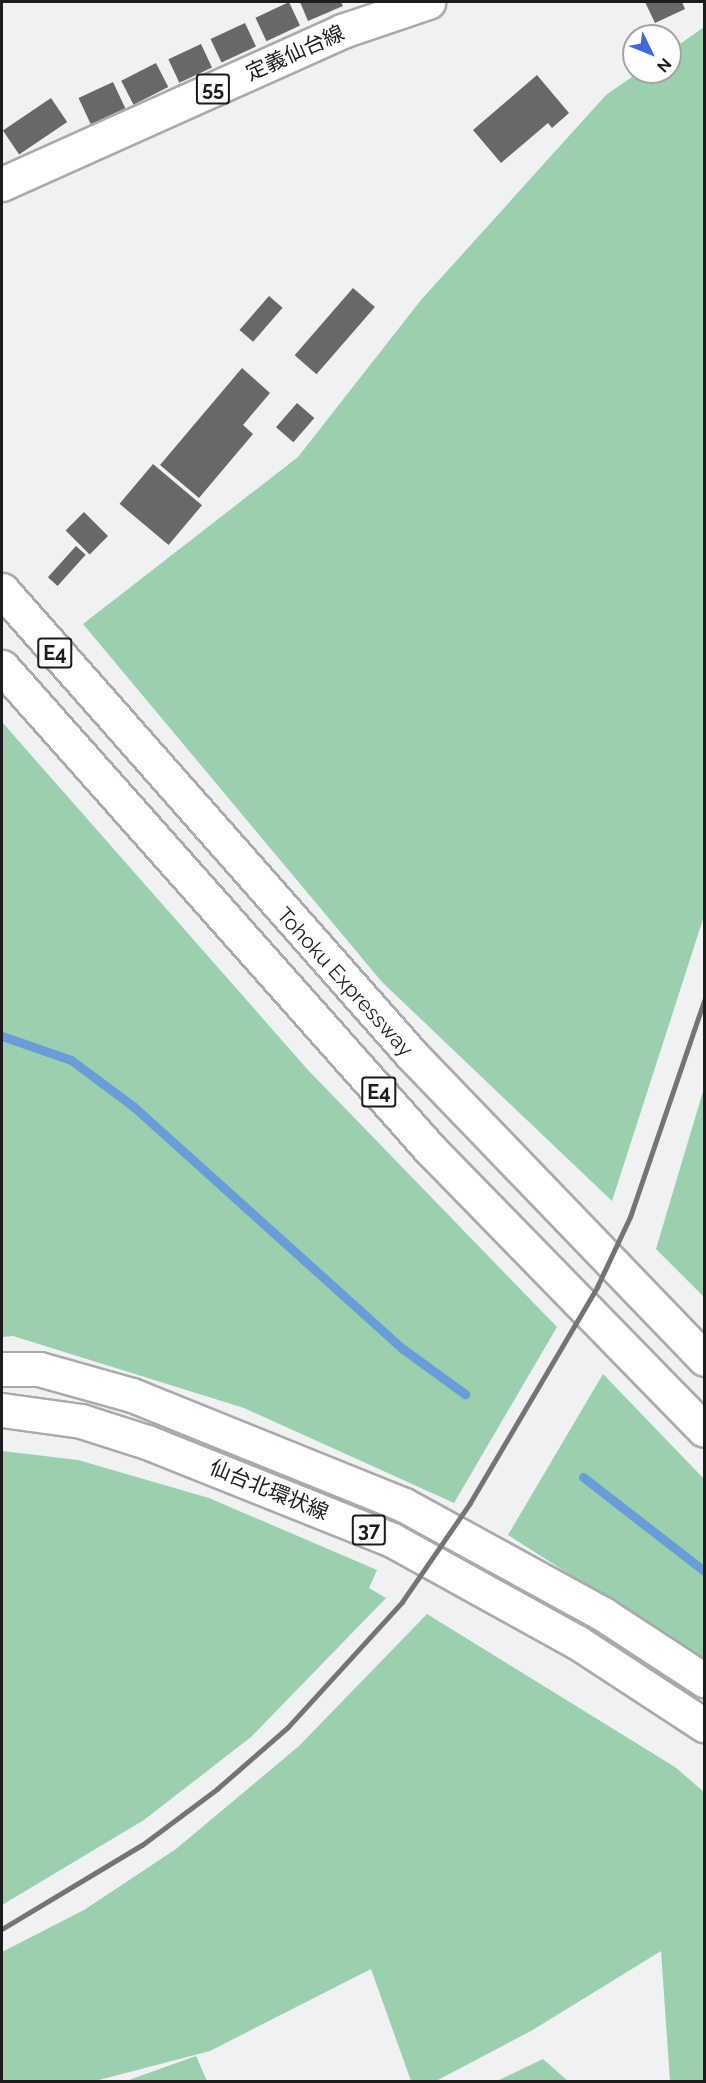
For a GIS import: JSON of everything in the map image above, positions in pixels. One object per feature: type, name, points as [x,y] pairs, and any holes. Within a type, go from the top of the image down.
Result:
[{"type":"main road","name":"定義仙台線","points":[[2,184],[342,31],[428,2]]},
{"type":"main road","name":"Tohoku Expressway","points":[[2,590],[108,716],[411,1054],[705,1359]]},
{"type":"main road","name":"E4","points":[[2,667],[66,743],[430,1149],[705,1430]]},
{"type":"main road","name":"仙台北環状線","points":[[2,1369],[39,1369],[132,1395],[404,1505],[593,1609],[705,1680]]},
{"type":"main road","name":"仙台北環状線","points":[[2,1410],[81,1421],[147,1442],[393,1540],[577,1642],[705,1725]]},
{"type":"green space","points":[[704,27],[704,916],[612,1201],[382,982],[83,624],[298,457],[421,300],[606,95],[622,84],[682,84],[682,43]]},
{"type":"green space","points":[[2,722],[308,1070],[557,1327],[454,1503],[244,1408],[13,1336],[2,1337]]},
{"type":"green space","points":[[704,1088],[704,1297],[656,1249]]},
{"type":"green space","points":[[603,1374],[704,1479],[704,1660],[508,1535]]},
{"type":"green space","points":[[2,1451],[78,1460],[209,1498],[377,1570],[369,1588],[386,1598],[251,1737],[144,1820],[2,1905]]},
{"type":"green space","points":[[427,1614],[675,1767],[704,1792],[704,2081],[670,2081],[661,1951],[531,2031],[436,2081],[411,2081],[371,1969],[210,2051],[95,2081],[2,2081],[2,1952],[84,1910],[176,1849],[299,1746]]},
{"type":"green space","points":[[196,2056],[207,2081],[126,2081]]},
{"type":"green space","points":[[543,2059],[568,2081],[497,2081]]},
{"type":"building","points":[[289,2],[300,26],[266,41],[255,18]]},
{"type":"building","points":[[300,2],[341,2],[343,6],[308,21]]},
{"type":"building","points":[[645,2],[682,2],[685,9],[655,23]]},
{"type":"building","points":[[245,23],[256,47],[222,63],[211,39]]},
{"type":"building","points":[[201,44],[212,68],[179,83],[168,59]]},
{"type":"building","points":[[156,63],[168,87],[134,105],[121,81]]},
{"type":"building","points":[[537,75],[569,113],[552,128],[548,123],[501,163],[473,130]]},
{"type":"building","points":[[113,82],[125,108],[91,124],[79,98]]},
{"type":"building","points":[[51,98],[67,122],[19,154],[3,130]]},
{"type":"building","points":[[353,288],[375,307],[316,374],[295,355]]},
{"type":"building","points":[[269,296],[283,308],[253,342],[239,330]]},
{"type":"building","points":[[242,368],[270,393],[243,425],[253,434],[199,498],[160,465]]},
{"type":"building","points":[[297,403],[314,418],[293,442],[276,427]]},
{"type":"building","points":[[153,464],[202,505],[169,545],[120,504]]},
{"type":"building","points":[[84,512],[108,536],[90,554],[66,530]]},
{"type":"building","points":[[76,546],[86,555],[58,586],[48,577]]},
{"type":"waterway","points":[[2,1036],[71,1060],[134,1107],[403,1349],[465,1394]]},
{"type":"waterway","points":[[583,1477],[704,1571]]},
{"type":"railway","points":[[2,1929],[142,1845],[217,1789],[288,1727],[402,1602],[470,1503],[597,1287],[630,1217],[704,1001]]}]
